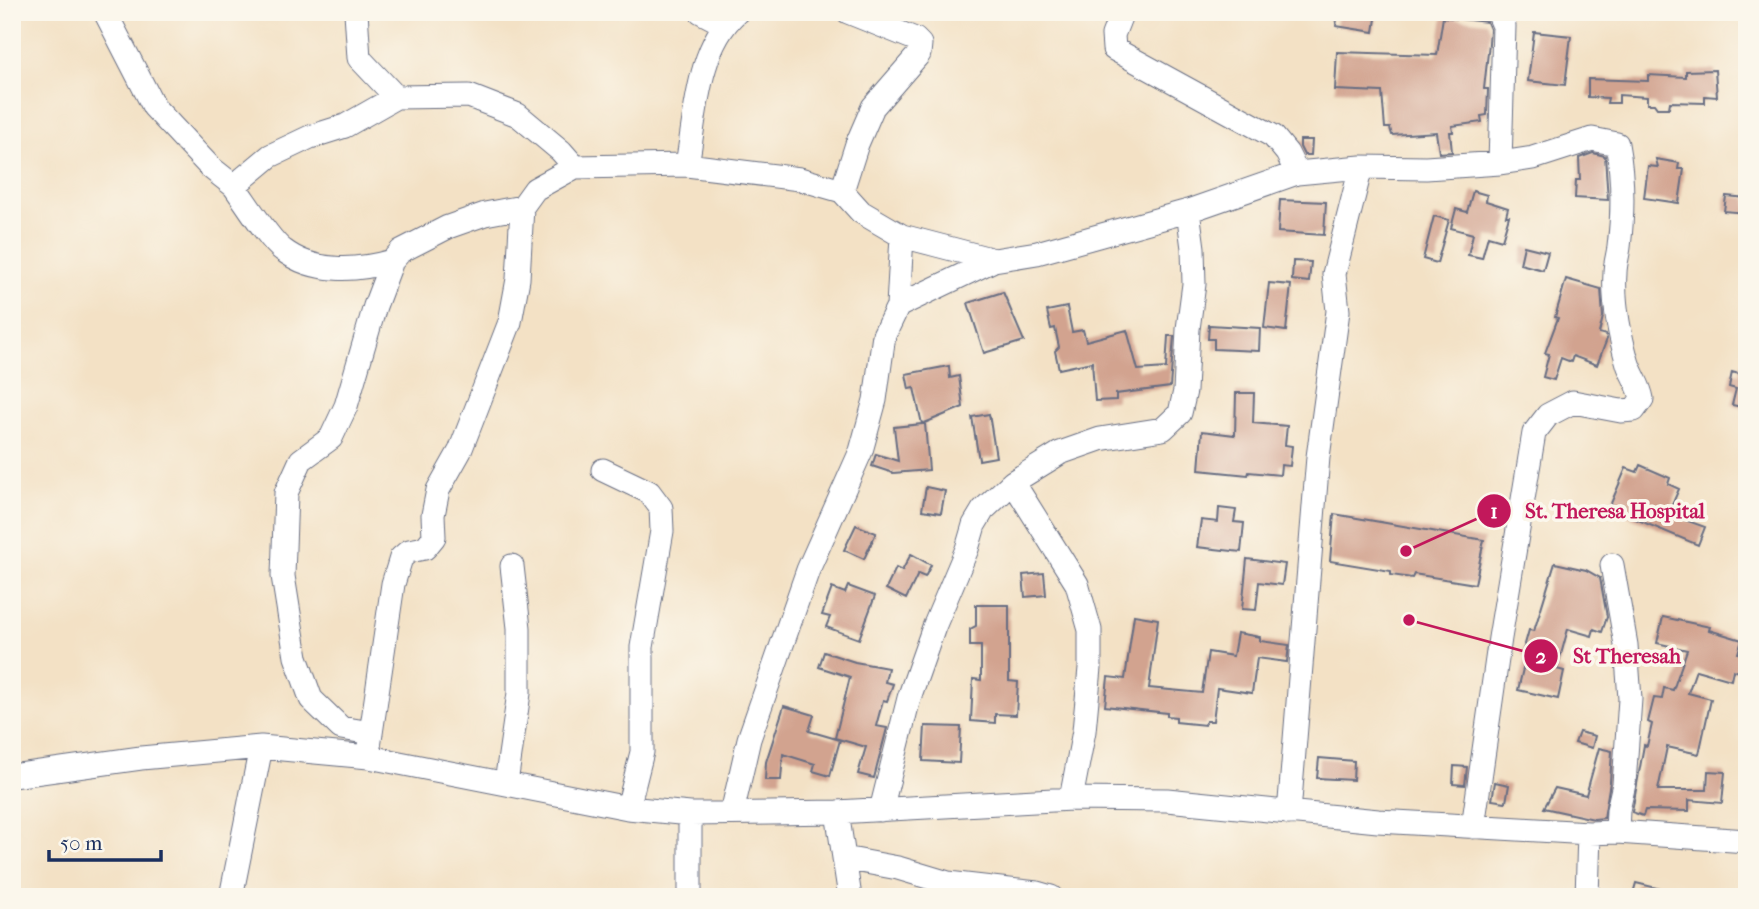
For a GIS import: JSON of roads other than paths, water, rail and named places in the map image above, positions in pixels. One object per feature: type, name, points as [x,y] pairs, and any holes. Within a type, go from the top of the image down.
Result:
[{"type":"street","points":[[105,12],[153,107],[210,167],[234,186],[282,250],[303,261],[325,267],[362,269],[392,261]]},
{"type":"street","points":[[356,12],[359,58],[396,97]]},
{"type":"street","points":[[687,165],[701,85],[712,46],[731,18],[701,12]]},
{"type":"street","points":[[842,191],[857,144],[873,107],[919,54],[920,44],[915,38],[848,12]]},
{"type":"street","points":[[1122,12],[1112,35],[1114,50],[1273,136],[1287,153],[1297,173]]},
{"type":"street","points":[[1498,12],[1504,26],[1500,163]]},
{"type":"street","points":[[234,186],[270,156],[310,137],[345,125],[396,97],[469,96],[518,115],[561,151],[575,167]]},
{"type":"street","points":[[898,306],[994,260],[1037,253],[1188,211],[1297,173],[1361,167],[1426,168],[1500,163],[1534,158],[1592,139],[1617,144],[1621,207],[1615,274],[1618,314],[1629,366],[1640,386],[1642,399],[1634,410],[1621,411],[1573,402],[1548,415],[1534,433],[1500,638],[1473,827]]},
{"type":"street","points":[[369,757],[370,733],[393,584],[401,558],[409,551],[425,548],[433,537],[433,515],[438,489],[460,451],[510,322],[518,279],[522,207],[535,189],[575,167],[687,165],[800,179],[842,191],[861,212],[902,236],[994,260]]},
{"type":"street","points":[[1289,813],[1318,457],[1338,311],[1334,274],[1361,167]]},
{"type":"street","points":[[370,733],[341,728],[312,699],[296,657],[283,576],[286,493],[301,460],[331,439],[346,406],[375,306],[392,261],[401,251],[447,227],[485,214],[522,207]]},
{"type":"street","points":[[881,810],[909,698],[934,626],[967,550],[974,525],[983,510],[1013,482],[1060,453],[1100,439],[1163,429],[1180,413],[1185,391],[1188,329],[1194,284],[1188,211]]},
{"type":"street","points":[[732,813],[749,739],[808,570],[861,451],[874,400],[884,335],[898,306],[902,236]]},
{"type":"street","points":[[603,470],[649,492],[661,508],[662,531],[642,647],[642,752],[628,808]]},
{"type":"street","points":[[1013,482],[1077,584],[1090,630],[1090,668],[1084,731],[1071,799]]},
{"type":"street","points":[[1612,565],[1626,645],[1630,699],[1624,784],[1618,810],[1617,832]]},
{"type":"street","points":[[506,783],[519,693],[519,628],[512,566]]},
{"type":"street","points":[[12,776],[141,758],[261,747],[369,757],[628,808],[690,814],[837,812],[1071,799],[1167,800],[1289,813],[1473,827],[1617,832],[1747,841]]},
{"type":"street","points":[[231,897],[261,747]]},
{"type":"street","points":[[837,812],[850,897]]},
{"type":"street","points":[[690,814],[690,897]]},
{"type":"street","points":[[1587,897],[1589,833]]},
{"type":"street","points":[[844,858],[898,868],[947,883],[1051,897]]},
{"type":"place","name":"St. Theresa Hospital","points":[[1406,551]]},
{"type":"place","name":"St Theresah","points":[[1409,620]]}]
